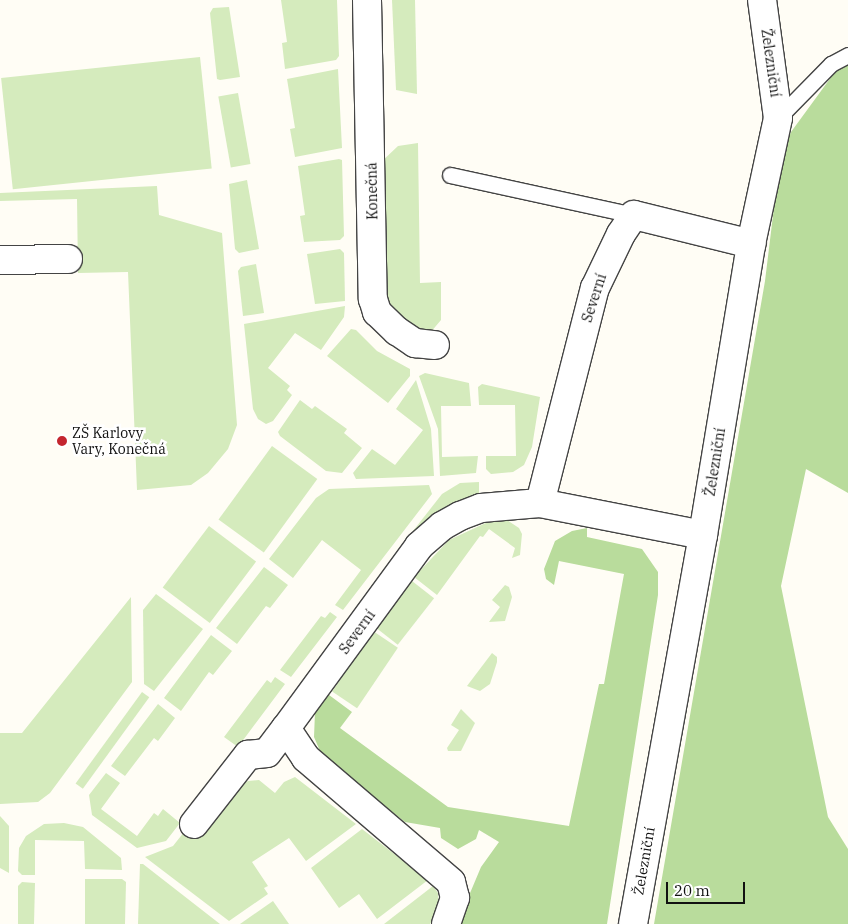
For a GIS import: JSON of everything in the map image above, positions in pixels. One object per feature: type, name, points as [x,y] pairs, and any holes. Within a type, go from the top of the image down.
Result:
[{"type":"street","name":"Konečná","points":[[367,0],[373,299],[380,316],[397,331],[415,342],[435,345]]},
{"type":"street","name":"Železniční","points":[[633,924],[703,535],[751,244],[778,118],[762,0]]},
{"type":"street","points":[[634,216],[751,244]]},
{"type":"street","name":"Severní","points":[[540,503],[594,288],[621,234],[634,216]]},
{"type":"street","points":[[0,260],[68,259]]},
{"type":"street","name":"Severní","points":[[194,824],[248,755],[267,753],[419,546],[442,526],[481,508],[540,503],[703,535]]},
{"type":"street","points":[[286,728],[306,758],[451,882],[455,898],[446,924]]},
{"type":"lane","points":[[778,118],[831,64],[848,55]]},
{"type":"lane","points":[[450,175],[634,216]]},
{"type":"green space","points":[[281,0],[337,0],[339,56],[336,60],[285,69],[282,43],[287,42]]},
{"type":"green space","points":[[392,0],[415,0],[417,94],[396,90]]},
{"type":"green space","points":[[229,7],[240,77],[220,80],[217,79],[210,13],[213,8]]},
{"type":"green space","points":[[200,57],[212,168],[13,189],[1,78]]},
{"type":"green space","points":[[848,63],[848,493],[806,469],[781,586],[828,817],[848,849],[848,924],[654,924],[765,281],[780,158],[791,132],[840,65]]},
{"type":"green space","points":[[338,69],[342,148],[295,157],[290,129],[295,128],[287,79]]},
{"type":"green space","points":[[238,93],[251,164],[231,167],[218,96]]},
{"type":"green space","points":[[418,143],[420,283],[441,282],[441,320],[430,333],[421,333],[384,303],[379,164],[398,146]]},
{"type":"green space","points":[[342,160],[344,236],[340,240],[304,242],[300,216],[305,215],[298,166]]},
{"type":"green space","points":[[247,180],[259,249],[239,253],[235,249],[229,184]]},
{"type":"green space","points":[[157,186],[159,215],[222,233],[237,425],[228,449],[208,473],[191,485],[137,490],[128,272],[78,273],[77,199],[0,201],[0,193]]},
{"type":"green space","points":[[340,249],[344,253],[345,301],[315,304],[307,254]]},
{"type":"green space","points":[[256,264],[264,313],[243,316],[238,271],[241,267]]},
{"type":"green space","points":[[345,306],[344,317],[321,350],[295,333],[268,368],[290,386],[287,390],[292,395],[273,421],[266,424],[258,419],[253,409],[244,324]]},
{"type":"green space","points":[[351,329],[356,330],[377,351],[410,369],[410,376],[388,403],[327,356]]},
{"type":"green space","points":[[425,373],[469,383],[471,406],[441,406],[442,457],[478,456],[476,473],[440,476],[438,429],[419,376]]},
{"type":"green space","points":[[416,380],[431,429],[434,476],[356,479],[353,473],[372,449],[395,465],[423,430],[396,409]]},
{"type":"green space","points":[[482,384],[540,397],[532,447],[524,465],[513,472],[491,474],[486,469],[486,456],[516,456],[515,405],[479,405],[478,387]]},
{"type":"green space","points":[[300,400],[312,409],[315,406],[347,429],[344,433],[362,448],[342,473],[326,471],[280,436],[278,432]]},
{"type":"green space","points":[[272,446],[317,479],[264,553],[219,520]]},
{"type":"green space","points":[[479,482],[479,496],[415,533],[413,531],[442,494],[460,483]]},
{"type":"green space","points":[[429,485],[432,494],[343,610],[335,605],[361,570],[322,540],[293,578],[269,559],[316,498],[329,489]]},
{"type":"green space","points":[[507,520],[519,528],[522,534],[520,555],[512,558],[515,548],[489,529],[483,537],[480,536],[437,595],[414,577],[449,540],[488,522]]},
{"type":"green space","points":[[209,526],[256,562],[210,623],[163,587]]},
{"type":"green space","points":[[587,528],[587,537],[642,549],[658,572],[658,595],[607,924],[457,924],[481,867],[499,842],[479,830],[476,839],[458,849],[441,838],[440,828],[405,822],[323,758],[314,737],[315,712],[325,692],[352,712],[340,728],[448,807],[569,826],[599,684],[604,684],[624,574],[559,561],[554,585],[546,579],[544,569],[555,541],[572,531]]},
{"type":"green space","points":[[264,567],[288,585],[270,608],[266,606],[237,644],[216,628]]},
{"type":"green space","points":[[412,581],[434,598],[398,645],[376,627]]},
{"type":"green space","points":[[505,585],[509,587],[512,597],[505,621],[489,622],[500,607],[492,600]]},
{"type":"green space","points":[[156,594],[203,629],[154,691],[144,684],[143,610]]},
{"type":"green space","points":[[131,597],[132,682],[50,793],[38,802],[0,804],[0,733],[22,733]]},
{"type":"green space","points":[[330,612],[337,617],[291,677],[280,670],[321,616],[325,618]]},
{"type":"green space","points":[[373,631],[398,648],[357,708],[332,692]]},
{"type":"green space","points":[[211,635],[232,651],[213,675],[209,672],[181,711],[164,698]]},
{"type":"green space","points":[[492,653],[497,657],[497,662],[490,684],[480,691],[467,686]]},
{"type":"green space","points":[[275,677],[285,684],[238,747],[224,737],[267,680],[271,683]]},
{"type":"green space","points":[[142,692],[149,697],[83,789],[76,783]]},
{"type":"green space","points":[[158,704],[175,718],[158,741],[154,738],[125,776],[111,766]]},
{"type":"green space","points":[[461,709],[475,723],[461,751],[448,751],[447,748],[459,730],[451,725]]},
{"type":"green space","points":[[106,773],[120,783],[101,809],[137,836],[154,813],[158,816],[163,809],[180,823],[166,841],[137,848],[92,815],[89,795]]},
{"type":"green space","points":[[295,777],[356,824],[306,861],[289,838],[252,862],[268,886],[264,888],[268,894],[229,921],[145,857],[173,846],[188,827],[201,837],[242,785],[248,781],[259,780],[275,793],[284,782]]},
{"type":"green space","points":[[0,816],[9,826],[9,873],[0,868]]},
{"type":"green space","points":[[64,823],[83,827],[121,858],[122,870],[85,869],[84,841],[35,840],[35,875],[22,875],[18,871],[19,848],[26,836],[44,824]]},
{"type":"green space","points":[[362,829],[428,880],[377,919],[359,894],[339,908],[311,868]]},
{"type":"green space","points":[[140,864],[143,864],[220,924],[138,924]]},
{"type":"green space","points":[[85,879],[122,879],[126,882],[125,924],[85,924]]},
{"type":"green space","points":[[22,882],[35,883],[34,924],[18,924],[18,886]]},
{"type":"green space","points":[[433,886],[438,893],[439,909],[430,924],[384,924]]},
{"type":"green space","points":[[273,901],[289,924],[240,924]]},
{"type":"place","name":"ZŠ Karlovy Vary, Konečná","points":[[62,441]]}]
